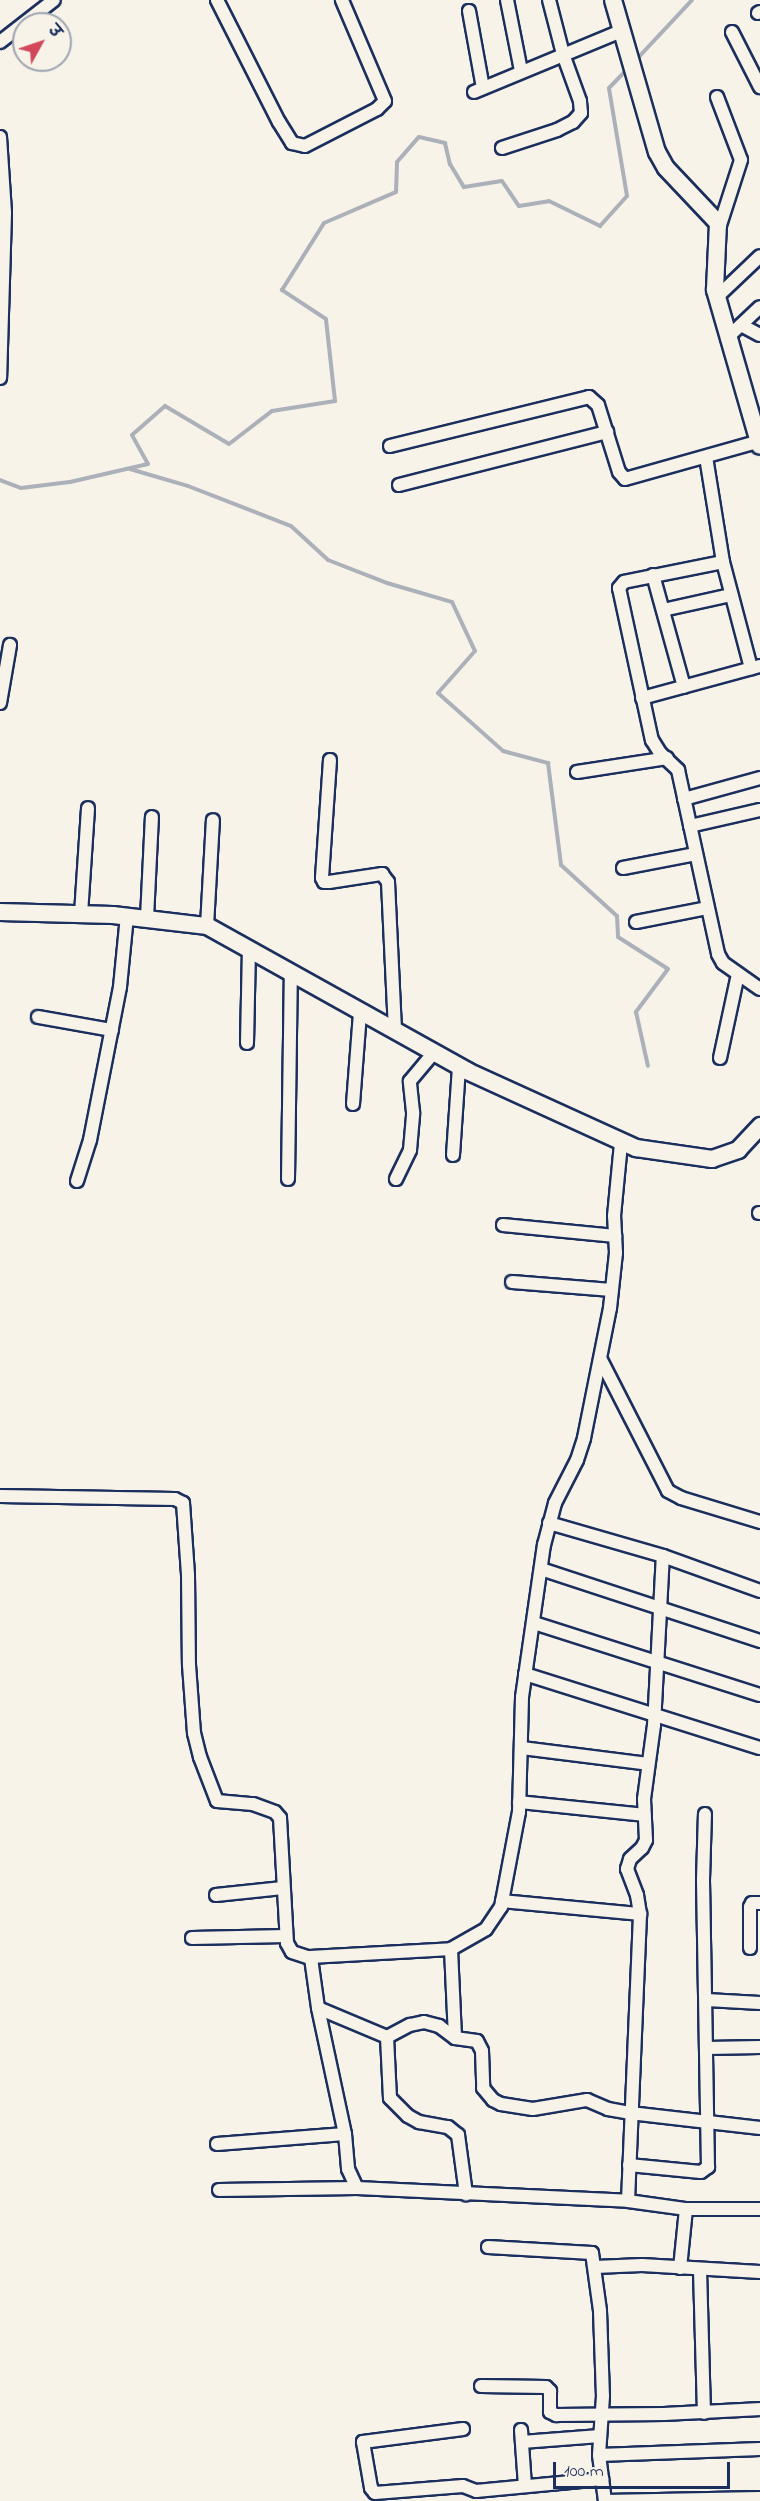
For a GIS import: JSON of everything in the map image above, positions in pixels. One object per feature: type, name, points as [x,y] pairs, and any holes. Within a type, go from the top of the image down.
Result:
[{"type":"street","points":[[217,0],[279,122],[292,143],[305,146],[377,110],[384,101],[342,0]]},
{"type":"street","points":[[507,0],[521,71]]},
{"type":"street","points":[[502,148],[557,130],[573,122],[581,113],[580,101],[563,54],[549,0]]},
{"type":"street","points":[[613,0],[661,161],[714,218],[718,228]]},
{"type":"street","points":[[0,42],[51,1]]},
{"type":"street","points":[[469,11],[478,90],[621,31]]},
{"type":"street","points":[[732,32],[760,87]]},
{"type":"street","points":[[390,446],[589,398],[598,405],[619,472],[625,479],[760,442],[727,338],[717,297],[718,228],[741,160],[717,97]]},
{"type":"street","points":[[0,137],[4,319],[0,378]]},
{"type":"street","points":[[717,297],[760,256]]},
{"type":"street","points":[[727,338],[760,307]]},
{"type":"street","points":[[741,325],[760,335]]},
{"type":"street","points":[[399,485],[607,432]]},
{"type":"street","points":[[642,698],[756,667],[731,594],[723,562],[710,495],[706,457]]},
{"type":"street","points":[[723,562],[624,582],[618,588],[652,741],[660,753],[678,770],[718,954],[723,963],[760,989]]},
{"type":"street","points":[[653,575],[684,687]]},
{"type":"street","points":[[663,610],[731,594]]},
{"type":"street","points":[[0,703],[10,645]]},
{"type":"street","points":[[577,772],[667,758]]},
{"type":"street","points":[[330,760],[322,878],[324,882],[329,882],[382,874],[388,882],[395,1031]]},
{"type":"street","points":[[684,799],[760,778]]},
{"type":"street","points":[[81,914],[88,808]]},
{"type":"street","points":[[690,826],[760,810]]},
{"type":"street","points":[[147,918],[152,817]]},
{"type":"street","points":[[207,926],[213,820]]},
{"type":"street","points":[[623,868],[696,854]]},
{"type":"street","points":[[636,922],[707,908]]},
{"type":"street","points":[[0,912],[127,916],[207,926],[459,1066],[636,1148],[712,1159],[738,1150],[760,1126]]},
{"type":"street","points":[[77,1181],[90,1140],[112,1030],[120,987],[127,916]]},
{"type":"street","points":[[247,1043],[249,950]]},
{"type":"street","points":[[288,1179],[291,974]]},
{"type":"street","points":[[720,1058],[738,974]]},
{"type":"street","points":[[353,1104],[360,1012]]},
{"type":"street","points":[[38,1017],[112,1030]]},
{"type":"street","points":[[396,1179],[410,1150],[413,1112],[410,1081],[434,1052]]},
{"type":"street","points":[[453,1155],[459,1066]]},
{"type":"street","points":[[0,1496],[175,1499],[183,1503],[188,1575],[190,1673],[198,1751],[217,1801],[259,1806],[275,1812],[280,1818],[286,1936],[292,1952],[310,1957],[451,1948],[486,1929],[494,1922],[502,1901],[519,1802],[525,1674],[549,1523],[555,1503],[577,1460],[601,1360],[616,1261],[614,1216],[621,1143]]},
{"type":"street","points":[[503,1225],[615,1236]]},
{"type":"street","points":[[512,1282],[612,1290]]},
{"type":"street","points":[[601,1360],[668,1491],[681,1498],[760,1522]]},
{"type":"street","points":[[549,1523],[663,1556],[760,1591]]},
{"type":"street","points":[[628,2200],[640,1914],[638,1895],[627,1869],[630,1859],[645,1845],[644,1815],[663,1556]]},
{"type":"street","points":[[541,1569],[760,1641]]},
{"type":"street","points":[[534,1623],[760,1695]]},
{"type":"street","points":[[525,1674],[760,1748]]},
{"type":"street","points":[[522,1748],[648,1764]]},
{"type":"street","points":[[519,1802],[644,1815]]},
{"type":"street","points":[[629,2164],[705,2172],[708,2167],[705,1814]]},
{"type":"street","points":[[216,1895],[283,1888]]},
{"type":"street","points":[[502,1901],[640,1914]]},
{"type":"street","points":[[750,1948],[750,1907],[752,1903],[760,1903]]},
{"type":"street","points":[[192,1938],[286,1936]]},
{"type":"street","points":[[451,1948],[455,2038]]},
{"type":"street","points":[[310,1957],[318,2008],[345,2134],[348,2169],[357,2188]]},
{"type":"street","points":[[706,2000],[760,2003]]},
{"type":"street","points":[[318,2008],[387,2037]]},
{"type":"street","points":[[387,2037],[410,2025],[424,2022],[435,2024],[455,2038],[480,2044],[483,2088],[493,2100],[501,2104],[533,2109],[587,2100],[608,2109],[630,2113],[760,2128]]},
{"type":"street","points":[[387,2037],[390,2098],[408,2116],[419,2122],[448,2127],[458,2135],[466,2194]]},
{"type":"street","points":[[708,2048],[760,2047]]},
{"type":"street","points":[[217,2144],[345,2134]]},
{"type":"street","points":[[219,2190],[357,2188],[628,2200],[686,2210],[760,2209]]},
{"type":"street","points":[[680,2268],[686,2210]]},
{"type":"street","points":[[488,2247],[589,2252],[593,2257],[600,2311],[602,2415],[599,2455],[605,2501],[760,2498]]},
{"type":"street","points":[[595,2267],[642,2265],[760,2272]]},
{"type":"street","points":[[700,2270],[704,2413]]},
{"type":"street","points":[[481,2386],[546,2387],[550,2391],[549,2409],[553,2414],[704,2413],[760,2409]]},
{"type":"street","points":[[463,2429],[365,2440],[362,2444],[371,2488],[375,2493],[463,2486],[476,2491],[602,2480]]},
{"type":"street","points":[[525,2486],[522,2436],[600,2436]]},
{"type":"street","points":[[599,2455],[760,2449]]},
{"type":"waterway","points":[[635,61],[692,0]]},
{"type":"waterway","points":[[0,480],[21,488],[70,482],[148,464],[132,435],[165,406],[229,444],[272,411],[335,401],[326,319],[282,290],[324,223],[396,192],[397,162],[419,137],[445,143],[450,164],[464,187],[502,181],[519,206],[549,201],[600,226],[627,196],[609,88],[628,68]]},
{"type":"waterway","points":[[130,469],[188,486],[291,526],[328,560],[387,583],[452,602],[475,651],[438,693],[503,751],[548,763],[561,865],[617,916],[618,937],[668,969],[636,1012],[648,1066]]}]
